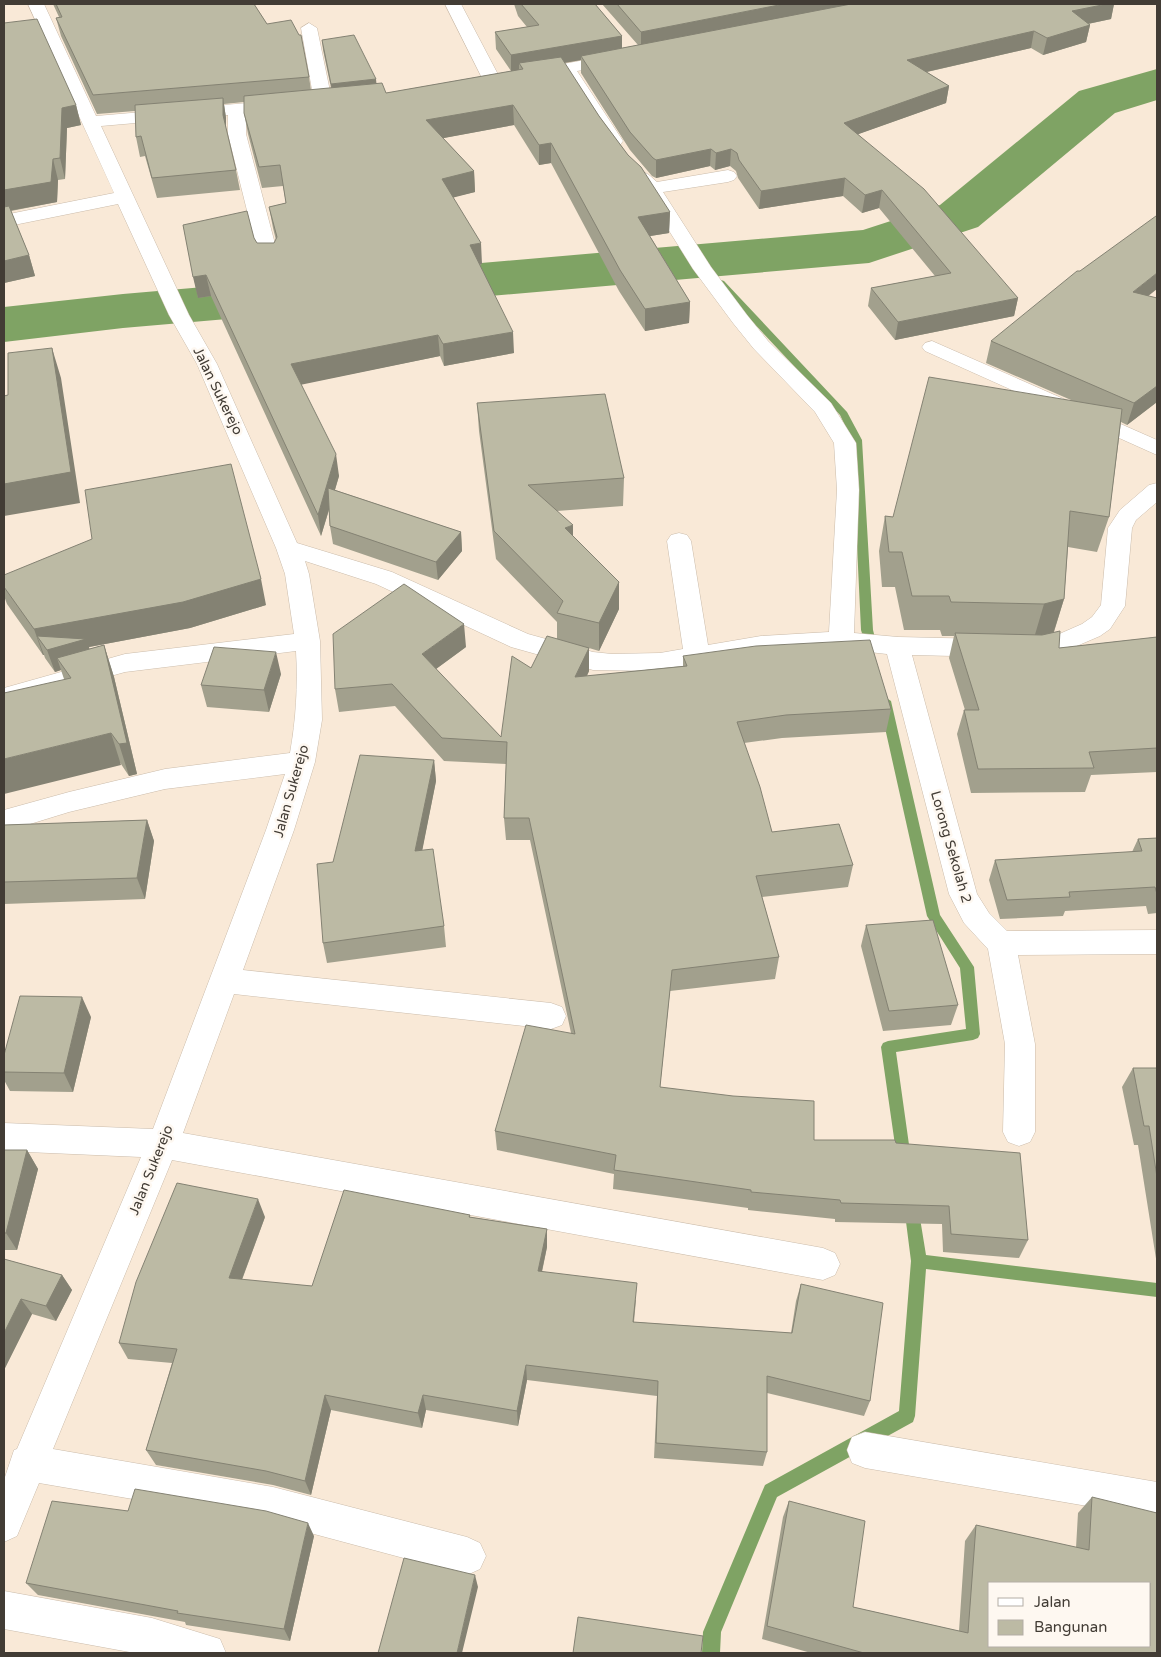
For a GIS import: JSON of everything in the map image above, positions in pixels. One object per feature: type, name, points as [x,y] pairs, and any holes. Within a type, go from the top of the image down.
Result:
[{"type":"street","name":"Jalan Sukerejo","points":[[4,1524],[27,1463],[163,1144],[280,830],[302,762],[309,720],[310,679],[308,641],[297,574],[288,548],[206,364],[174,305],[36,4]]},
{"type":"street","points":[[453,4],[493,82]]},
{"type":"street","points":[[309,28],[323,101]]},
{"type":"street","points":[[475,84],[567,69],[635,55]]},
{"type":"street","points":[[567,69],[626,158],[650,186],[698,260],[761,345],[823,408],[845,443],[848,490],[846,640]]},
{"type":"street","points":[[91,122],[343,99]]},
{"type":"street","points":[[237,110],[237,134],[269,259]]},
{"type":"street","points":[[650,186],[663,187],[728,176]]},
{"type":"street","points":[[4,221],[124,197]]},
{"type":"street","points":[[932,347],[1157,448]]},
{"type":"street","points":[[288,548],[384,578],[520,641],[593,661],[637,664],[761,645],[846,640],[893,645],[1034,649],[1063,642],[1091,630],[1101,623],[1113,606],[1117,537],[1123,521],[1156,492]]},
{"type":"street","points":[[679,541],[697,656]]},
{"type":"street","points":[[4,697],[125,664],[308,641]]},
{"type":"street","name":"Lorong Sekolah 2","points":[[893,645],[901,667],[963,894],[970,910],[983,929],[1001,943]]},
{"type":"street","points":[[4,821],[78,800],[166,779],[302,762]]},
{"type":"street","points":[[1019,1132],[1020,1044],[1018,1021],[1001,943],[1157,942]]},
{"type":"street","points":[[224,980],[551,1016]]},
{"type":"street","points":[[4,1137],[163,1144],[823,1264]]},
{"type":"street","points":[[865,1450],[1157,1500]]},
{"type":"street","points":[[27,1463],[273,1505],[467,1556]]},
{"type":"street","points":[[4,1610],[152,1637],[206,1653]]},
{"type":"building","points":[[56,4],[254,4],[267,24],[291,20],[299,35],[301,35],[309,77],[93,95],[56,18],[62,17]]},
{"type":"building","points":[[521,4],[595,4],[622,36],[511,55],[495,32],[539,25]]},
{"type":"building","points":[[617,4],[784,4],[641,32]]},
{"type":"building","points":[[851,4],[1107,4],[1072,11],[1090,25],[1047,38],[1034,31],[907,60],[949,86],[844,123],[924,189],[1018,298],[898,322],[871,288],[951,273],[882,190],[865,195],[845,178],[761,191],[739,160],[737,153],[731,149],[716,153],[711,149],[656,160],[630,132],[581,56]]},
{"type":"building","points":[[37,19],[76,105],[62,108],[60,158],[53,159],[51,182],[4,190],[4,23]]},
{"type":"building","points":[[354,35],[376,79],[331,84],[322,40]]},
{"type":"building","points":[[561,57],[599,116],[628,155],[641,167],[670,212],[638,217],[690,302],[645,309],[620,270],[551,143],[539,145],[513,105],[426,120],[474,171],[442,179],[481,243],[470,245],[513,332],[443,344],[438,335],[291,364],[336,454],[318,515],[206,275],[193,277],[183,225],[247,211],[257,243],[274,243],[277,237],[269,207],[286,203],[280,165],[259,167],[244,113],[244,96],[382,83],[386,93],[523,69],[519,63]]},
{"type":"building","points":[[223,98],[223,115],[236,170],[152,178],[141,136],[136,137],[135,105]]},
{"type":"building","points":[[9,206],[29,255],[4,261],[4,207]]},
{"type":"building","points":[[1156,216],[1157,273],[1133,292],[1157,298],[1157,386],[1134,403],[991,341],[1077,271],[1080,271]]},
{"type":"building","points":[[52,348],[71,472],[4,484],[4,396],[8,395],[8,353]]},
{"type":"building","points":[[929,377],[1122,409],[1109,517],[1070,511],[1064,599],[1044,604],[951,602],[949,596],[912,596],[902,552],[889,552],[885,516],[893,517]]},
{"type":"building","points":[[605,394],[624,478],[528,485],[573,525],[565,528],[619,582],[599,623],[557,613],[563,601],[494,531],[477,403]]},
{"type":"building","points":[[231,464],[261,579],[183,602],[34,629],[4,587],[4,575],[92,539],[85,490]]},
{"type":"building","points":[[328,488],[461,532],[436,562],[330,526]]},
{"type":"building","points":[[404,584],[464,624],[422,654],[501,737],[512,656],[531,668],[547,636],[589,648],[575,677],[687,666],[683,656],[756,646],[870,640],[891,709],[786,715],[737,722],[760,787],[772,832],[839,824],[853,865],[756,876],[779,957],[672,970],[660,1087],[733,1096],[814,1101],[814,1140],[895,1140],[896,1143],[1020,1153],[1028,1240],[951,1234],[949,1206],[841,1203],[840,1200],[751,1192],[751,1190],[614,1170],[616,1155],[495,1131],[526,1025],[575,1034],[529,818],[504,818],[507,742],[442,738],[392,684],[335,689],[333,634]]},
{"type":"building","points":[[1060,631],[1059,648],[1157,637],[1157,748],[1089,752],[1094,768],[978,769],[964,710],[979,710],[955,633],[1042,635]]},
{"type":"building","points":[[37,636],[86,639],[47,650]]},
{"type":"building","points":[[104,645],[127,743],[119,744],[111,733],[4,759],[4,693],[71,678],[57,658]]},
{"type":"building","points":[[214,647],[276,652],[264,690],[201,685]]},
{"type":"building","points":[[360,755],[434,760],[415,851],[433,849],[444,926],[323,943],[317,864],[333,862]]},
{"type":"building","points":[[147,820],[137,878],[4,882],[4,825]]},
{"type":"building","points":[[1157,838],[1157,894],[1155,887],[1069,892],[1070,897],[1007,900],[995,860],[1142,851],[1138,839]]},
{"type":"building","points":[[933,920],[958,1005],[889,1011],[866,925]]},
{"type":"building","points":[[20,996],[82,997],[64,1073],[4,1072],[4,1055]]},
{"type":"building","points":[[1133,1068],[1157,1068],[1157,1177],[1149,1126],[1144,1126]]},
{"type":"building","points":[[4,1150],[27,1150],[6,1233],[4,1233]]},
{"type":"building","points":[[177,1183],[258,1199],[229,1278],[312,1286],[344,1190],[470,1215],[469,1217],[547,1229],[538,1271],[637,1283],[633,1322],[792,1333],[801,1284],[883,1303],[870,1401],[767,1376],[767,1452],[656,1443],[658,1381],[526,1365],[517,1411],[423,1395],[418,1413],[325,1395],[305,1481],[266,1471],[146,1450],[177,1349],[119,1343],[136,1282]]},
{"type":"building","points":[[4,1259],[62,1275],[46,1306],[21,1299],[4,1333]]},
{"type":"building","points":[[135,1489],[266,1511],[308,1523],[284,1629],[177,1613],[178,1611],[26,1583],[52,1501],[128,1511]]},
{"type":"building","points":[[1092,1497],[1157,1513],[1157,1653],[864,1653],[767,1626],[789,1501],[865,1521],[853,1607],[968,1633],[976,1525],[1089,1550]]},
{"type":"building","points":[[404,1558],[475,1575],[457,1653],[378,1653]]},
{"type":"building","points":[[578,1617],[703,1636],[701,1653],[573,1653]]},
{"type":"waterway","points":[[4,325],[123,311],[869,246],[959,216],[1097,102],[1157,84]]},
{"type":"waterway","points":[[721,283],[844,414],[857,440],[867,630],[872,650]]},
{"type":"waterway","points":[[885,701],[934,916],[967,967],[973,1034],[888,1047],[904,1159]]},
{"type":"waterway","points":[[911,1206],[919,1261]]},
{"type":"waterway","points":[[711,1653],[712,1632],[771,1491],[907,1416],[919,1261]]},
{"type":"waterway","points":[[919,1261],[1157,1290]]}]
